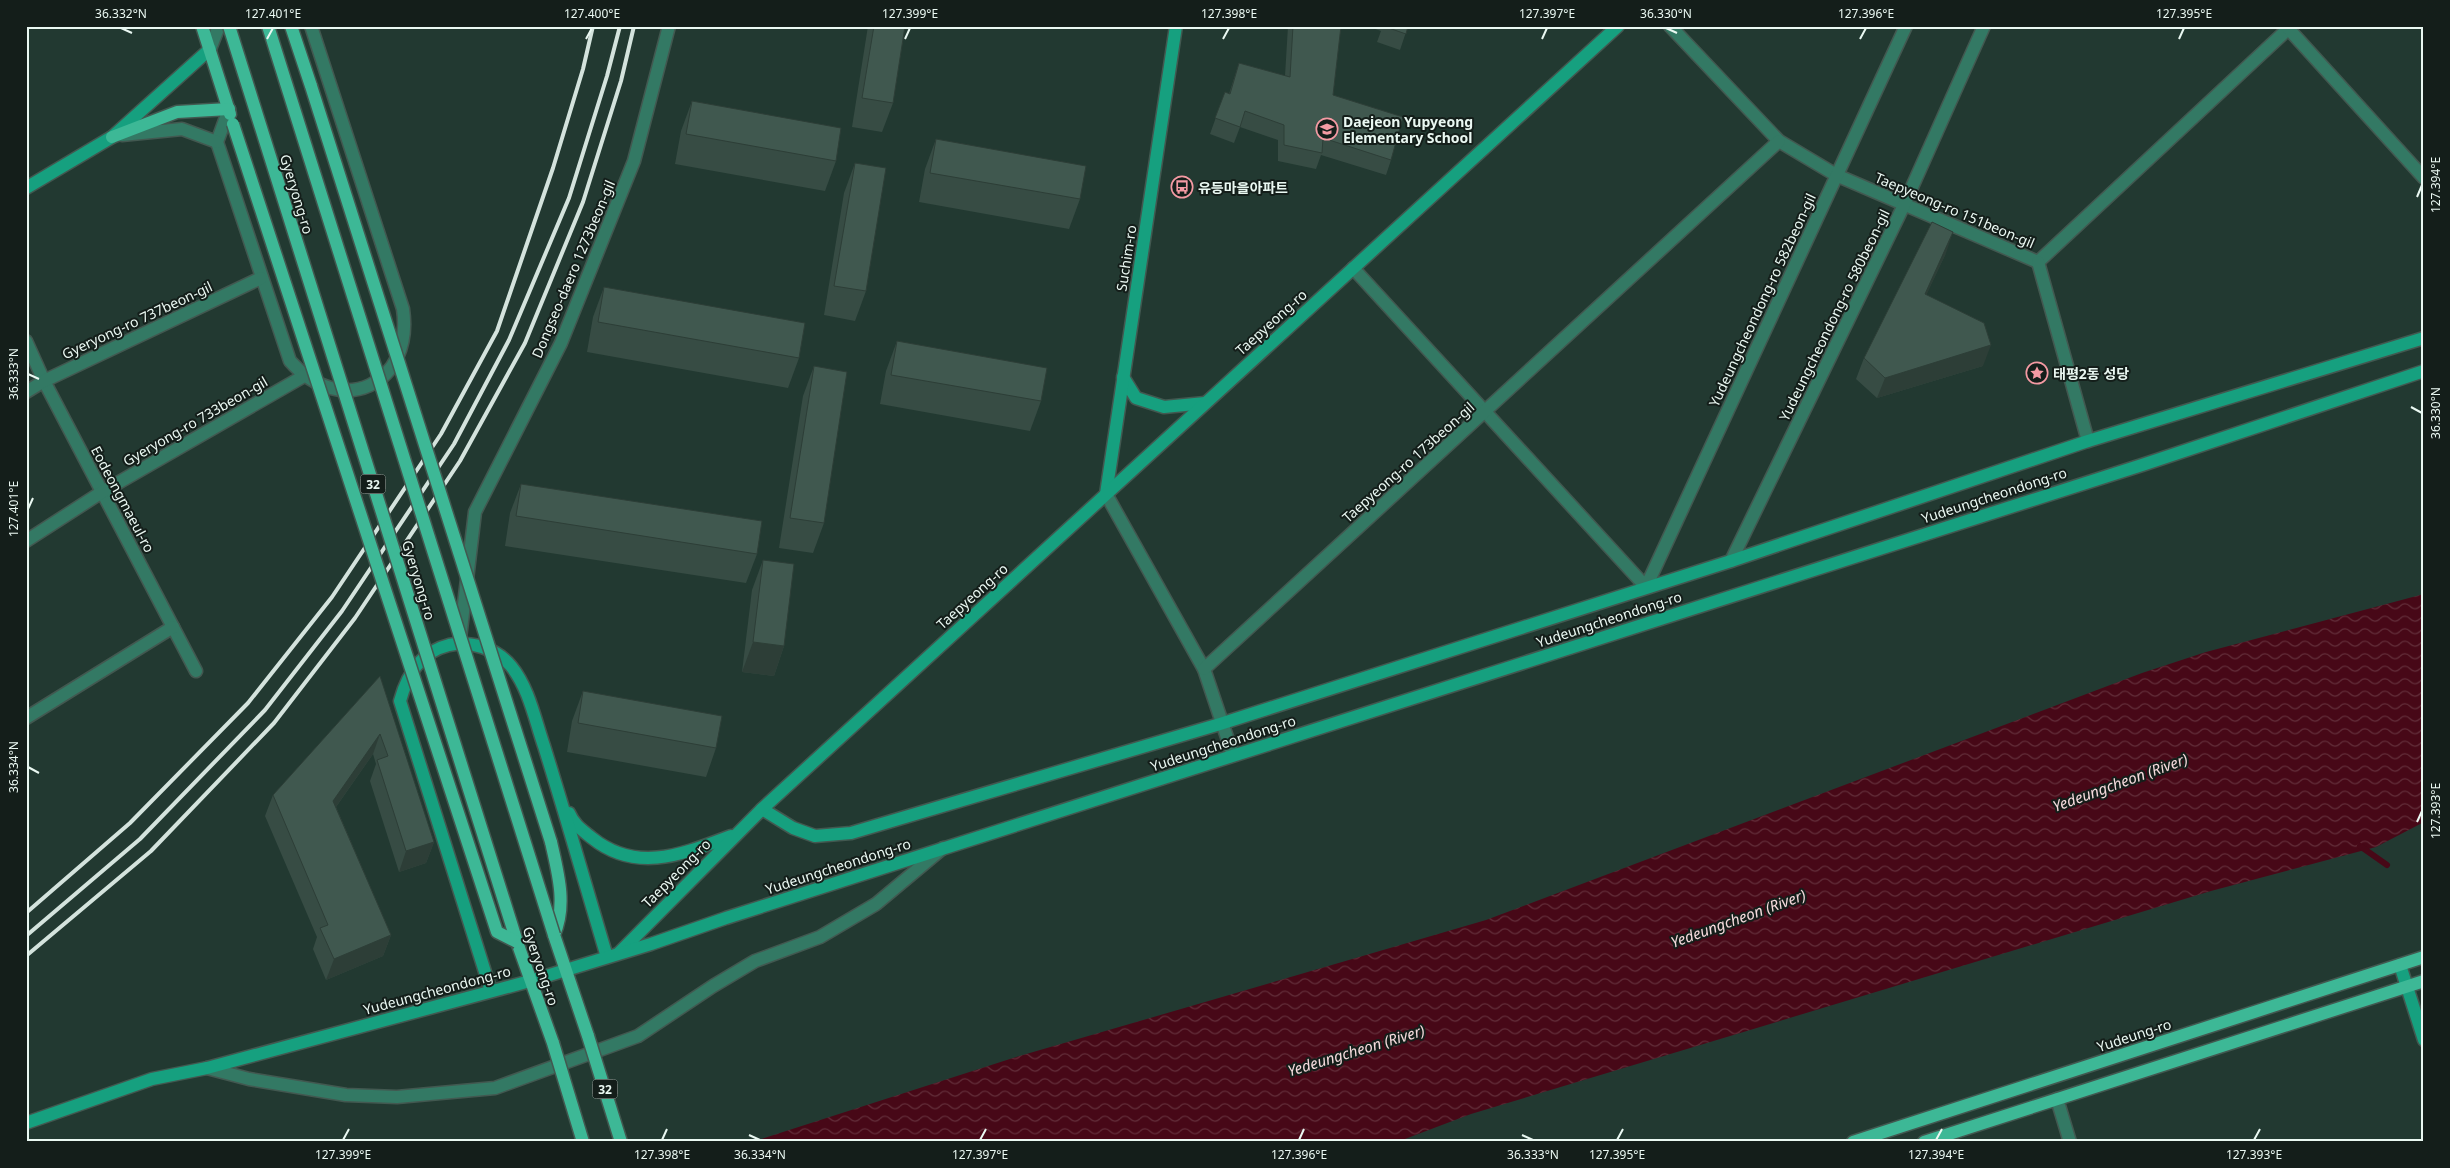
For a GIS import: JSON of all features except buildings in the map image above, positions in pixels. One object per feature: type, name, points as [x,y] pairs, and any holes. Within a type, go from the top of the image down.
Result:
[{"type":"main road","points":[[202,26],[497,932],[517,942]]},
{"type":"main road","name":"Gyeryong-ro","points":[[229,26],[517,942],[584,1142]]},
{"type":"main road","name":"Gyeryong-ro","points":[[268,26],[621,1142]]},
{"type":"main road","points":[[292,26],[551,842],[560,885],[561,919],[554,935]]},
{"type":"main road","name":"Suchim-ro","points":[[1106,494],[1176,26]]},
{"type":"main road","name":"Taepyeong-ro","points":[[613,955],[762,809],[1618,26]]},
{"type":"main road","points":[[26,188],[112,136],[210,49]]},
{"type":"main road","points":[[112,136],[177,112],[228,109]]},
{"type":"main road","name":"Yudeungcheondong-ro","points":[[762,809],[793,828],[815,836],[851,833],[1220,724],[1731,561],[2088,441],[2424,338]]},
{"type":"main road","name":"Yudeungcheondong-ro","points":[[26,1123],[152,1080],[207,1068],[566,970],[2142,465],[2424,371]]},
{"type":"main road","points":[[1123,377],[1136,398],[1164,408],[1205,403]]},
{"type":"main road","points":[[491,991],[400,701],[406,680],[422,658],[439,648],[460,643],[480,646],[497,654],[511,666],[527,694],[613,955]]},
{"type":"main road","points":[[558,789],[573,824],[604,848],[629,857],[661,858],[683,854],[736,834]]},
{"type":"main road","name":"Yudeung-ro","points":[[1853,1142],[2424,957]]},
{"type":"main road","points":[[2400,965],[2424,1040]]},
{"type":"main road","points":[[1924,1142],[2424,981]]},
{"type":"street","points":[[210,49],[219,26]]},
{"type":"street","points":[[228,109],[217,142],[290,361],[304,376],[321,386],[340,390],[354,389],[379,380],[393,366],[403,348],[406,329],[403,309],[311,26]]},
{"type":"street","name":"Dongseo-daero 1273beon-gil","points":[[460,643],[475,512],[561,343],[627,179],[634,161],[669,26]]},
{"type":"street","name":"Taepyeong-ro 151beon-gil","points":[[1670,26],[1779,141],[1836,174],[2038,262],[2287,27]]},
{"type":"street","name":"Yudeungcheondong-ro 582beon-gil","points":[[1646,587],[1906,26]]},
{"type":"street","name":"Yudeungcheondong-ro 580beon-gil","points":[[1731,561],[1904,205],[1984,26]]},
{"type":"street","points":[[2287,27],[2424,178]]},
{"type":"street","points":[[112,136],[182,128],[217,142]]},
{"type":"street","name":"Taepyeong-ro 173beon-gil","points":[[1204,669],[1779,141]]},
{"type":"street","points":[[2038,262],[2088,441]]},
{"type":"street","points":[[1353,268],[1646,587]]},
{"type":"street","name":"Gyeryong-ro 737beon-gil","points":[[26,392],[44,381],[261,278]]},
{"type":"street","name":"Eodeongmaeul-ro","points":[[26,341],[44,381],[196,671]]},
{"type":"street","name":"Gyeryong-ro 733beon-gil","points":[[26,541],[102,492],[304,376]]},
{"type":"street","points":[[1106,494],[1204,669],[1220,724],[1233,755]]},
{"type":"street","points":[[26,718],[173,627]]},
{"type":"street","points":[[207,1068],[249,1079],[346,1095],[397,1097],[495,1088],[638,1036],[713,986],[755,961],[820,937],[876,904],[943,848]]},
{"type":"street","points":[[2057,1099],[2070,1142]]},
{"type":"water","name":"Yedeungcheon (River)","points":[[2424,594],[2424,822],[2376,847],[2211,891],[1471,1114],[1397,1142],[752,1142],[1013,1058],[1486,920],[2142,673],[2206,652]]},
{"type":"waterway","points":[[2360,846],[2387,865]]},
{"type":"railway","points":[[26,913],[130,823],[248,703],[332,597],[441,434],[497,331],[553,168],[583,69],[593,26]]},
{"type":"railway","points":[[26,936],[140,839],[265,710],[342,611],[454,444],[509,340],[569,198],[607,76],[620,26]]},
{"type":"railway","points":[[26,956],[151,851],[274,723],[355,618],[460,461],[525,343],[583,202],[621,81],[634,26]]},
{"type":"place","name":"Daejeon Yupyeong Elementary School","points":[[1327,129]]},
{"type":"place","name":"유등마을아파트","points":[[1182,187]]},
{"type":"place","name":"태평2동 성당","points":[[2037,373]]}]
